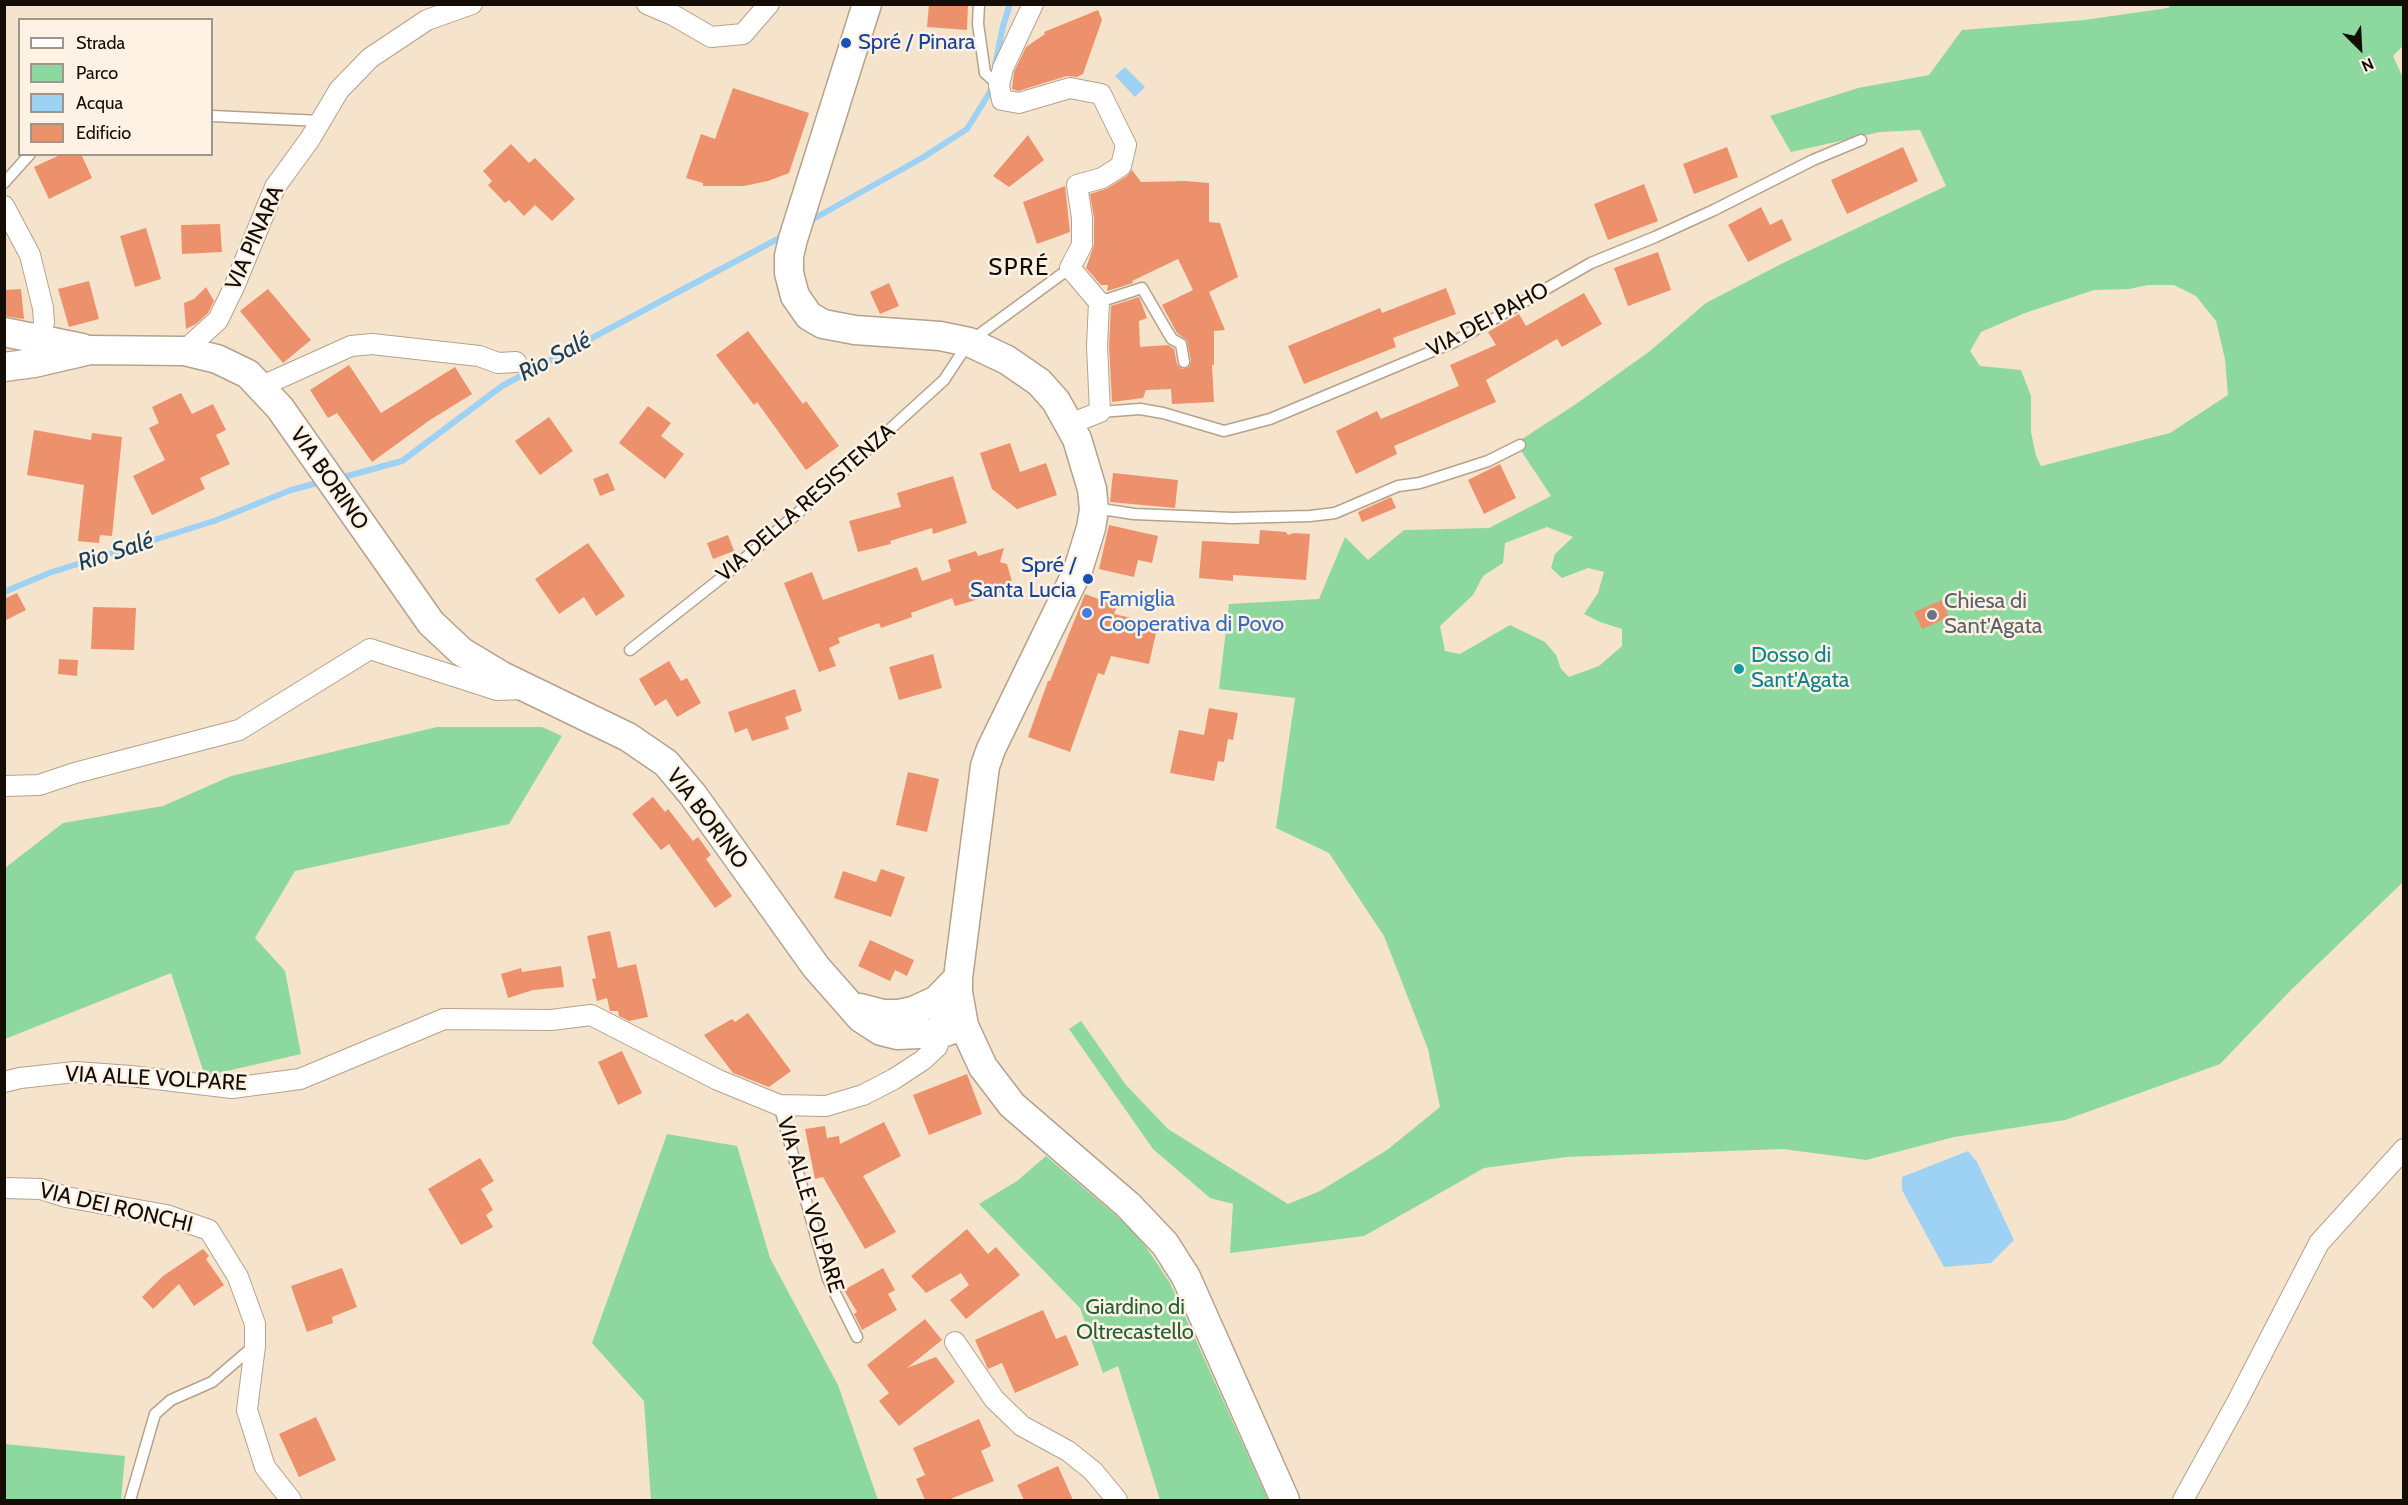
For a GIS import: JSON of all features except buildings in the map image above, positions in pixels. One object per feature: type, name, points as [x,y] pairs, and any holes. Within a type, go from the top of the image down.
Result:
[{"type":"street","name":"VIA PINARA","points":[[184,351],[218,320],[275,187],[321,121],[339,90],[370,58],[427,20],[472,4]]},
{"type":"street","points":[[646,4],[673,15],[711,37],[743,34],[769,4]]},
{"type":"street","points":[[867,4],[789,256],[791,286],[800,306],[808,316],[823,324],[855,330],[940,336],[969,342],[1007,360],[1039,382],[1056,401],[1070,424],[1101,510],[1091,528],[1078,570],[991,749],[985,766],[953,1029]]},
{"type":"street","points":[[1033,4],[1004,68],[992,79],[1002,100],[1019,103],[1070,88],[1101,94],[1126,145],[1121,166],[1102,178],[1077,185],[1082,218],[1082,245],[1070,268],[1100,302],[1097,346],[1100,412],[1070,424]]},
{"type":"street","points":[[4,206],[30,255],[43,308],[44,323],[37,351]]},
{"type":"street","name":"VIA BORINO","points":[[4,332],[37,351]]},
{"type":"street","points":[[262,386],[351,346],[372,344],[479,356],[498,363],[516,362]]},
{"type":"street","name":"VIA BORINO","points":[[4,367],[37,351],[184,351],[200,353],[248,374],[262,386],[280,408],[415,602],[446,639],[462,652],[529,689],[628,737],[666,763],[693,795],[783,923],[843,1000],[861,1018],[881,1031],[913,1036],[953,1029]]},
{"type":"street","name":"VIA BORINO","points":[[4,786],[39,785],[75,773],[239,730],[370,649],[497,690],[529,689]]},
{"type":"street","name":"VIA BORINO","points":[[843,1000],[869,1012],[899,1014],[927,1006],[938,1000],[958,978]]},
{"type":"street","points":[[938,1000],[953,1029],[1012,1105],[1128,1205],[1165,1244],[1186,1277],[1285,1500]]},
{"type":"street","name":"VIA ALLE VOLPARE","points":[[4,1082],[75,1072],[232,1088],[300,1079],[444,1019],[551,1020],[591,1015],[718,1080],[779,1105],[826,1106],[863,1095],[894,1079],[923,1060],[953,1029]]},
{"type":"street","points":[[2183,1500],[2236,1404],[2319,1243],[2403,1149]]},
{"type":"street","name":"VIA DEI RONCHI","points":[[4,1188],[41,1189],[66,1197],[166,1215],[209,1230],[238,1277],[255,1324],[255,1346],[247,1410],[265,1467],[291,1500]]},
{"type":"street","points":[[955,1342],[994,1399],[1022,1426],[1068,1451],[1092,1471],[1117,1500]]},
{"type":"lane","points":[[979,4],[978,24],[992,79]]},
{"type":"lane","points":[[213,117],[321,121]]},
{"type":"lane","name":"VIA DEI PAHO","points":[[1100,412],[1140,409],[1163,413],[1224,431],[1270,419],[1452,343],[1591,263],[1655,237],[1813,160],[1861,140]]},
{"type":"lane","points":[[4,183],[28,156]]},
{"type":"lane","points":[[969,342],[1070,268]]},
{"type":"lane","points":[[1100,302],[1142,288],[1172,339],[1181,344],[1184,362]]},
{"type":"lane","name":"VIA DELLA RESISTENZA","points":[[630,651],[799,512],[944,380],[969,342]]},
{"type":"lane","points":[[1101,510],[1134,514],[1233,518],[1335,513],[1398,486],[1420,483],[1488,461],[1521,445]]},
{"type":"lane","name":"VIA ALLE VOLPARE","points":[[779,1105],[826,1272],[857,1337]]},
{"type":"lane","points":[[130,1500],[155,1414],[171,1400],[212,1382],[255,1346]]},
{"type":"green space","points":[[2171,5],[2403,5],[2403,46],[2393,56],[2404,80],[2403,882],[2292,989],[2220,1064],[2065,1120],[1954,1137],[1866,1160],[1783,1149],[1566,1157],[1484,1168],[1364,1236],[1230,1253],[1233,1204],[1210,1198],[1153,1149],[1069,1029],[1081,1021],[1126,1085],[1168,1129],[1288,1204],[1320,1191],[1387,1150],[1440,1107],[1428,1049],[1384,936],[1329,853],[1276,828],[1295,698],[1219,689],[1229,604],[1319,599],[1345,537],[1368,560],[1404,530],[1489,528],[1551,496],[1516,443],[1576,404],[1650,351],[1706,303],[1781,264],[1946,186],[1920,130],[1880,132],[1791,152],[1770,116],[1858,88],[1929,75],[1962,30],[2084,20],[2168,8]],"holes":[[[2148,285],[2174,285],[2196,296],[2216,321],[2225,359],[2228,395],[2170,433],[2041,466],[2036,456],[2031,432],[2031,396],[2021,370],[1980,366],[1970,351],[1981,332],[2025,313],[2094,290],[2129,289]],[[1547,527],[1573,537],[1555,554],[1551,568],[1562,578],[1588,568],[1604,572],[1598,593],[1584,614],[1622,629],[1622,646],[1599,666],[1569,677],[1561,669],[1556,655],[1545,642],[1510,625],[1460,654],[1445,651],[1440,626],[1473,595],[1483,576],[1503,563],[1505,543]]]},
{"type":"green space","points":[[437,727],[542,727],[562,736],[509,824],[295,871],[255,938],[285,971],[301,1054],[205,1076],[171,973],[5,1039],[5,868],[63,823],[163,806],[231,776]]},
{"type":"green space","points":[[667,1134],[737,1146],[770,1258],[838,1385],[878,1500],[651,1500],[644,1401],[592,1343]]},
{"type":"green space","name":"Giardino di Oltrecastello","points":[[1046,1156],[1126,1224],[1146,1247],[1170,1283],[1268,1500],[1160,1500],[1118,1366],[1103,1373],[1080,1308],[979,1204],[1017,1181]]},
{"type":"green space","points":[[5,1444],[125,1456],[121,1500],[5,1500]]},
{"type":"water","points":[[1125,67],[1145,87],[1135,97],[1115,76]]},
{"type":"water","points":[[1968,1151],[1977,1162],[2014,1240],[1991,1263],[1944,1267],[1902,1190],[1902,1177]]},
{"type":"waterway","name":"Rio Salé","points":[[995,65],[1010,4]]},
{"type":"waterway","name":"Rio Salé","points":[[808,222],[922,158],[967,129],[990,92],[992,84]]},
{"type":"waterway","name":"Rio Salé","points":[[340,478],[402,461],[502,386],[783,236]]},
{"type":"waterway","name":"Rio Salé","points":[[4,592],[49,573],[214,521],[291,490],[321,482]]},
{"type":"place","name":"Spré / Pinara","points":[[846,43]]},
{"type":"place","name":"Spré / Santa Lucia","points":[[1088,579]]},
{"type":"place","name":"Famiglia Cooperativa di Povo","points":[[1087,613]]},
{"type":"place","name":"Chiesa di Sant'Agata","points":[[1932,615]]},
{"type":"place","name":"Dosso di Sant'Agata","points":[[1739,669]]},
{"type":"district","name":"SPRÉ","points":[[1019,268]]}]
